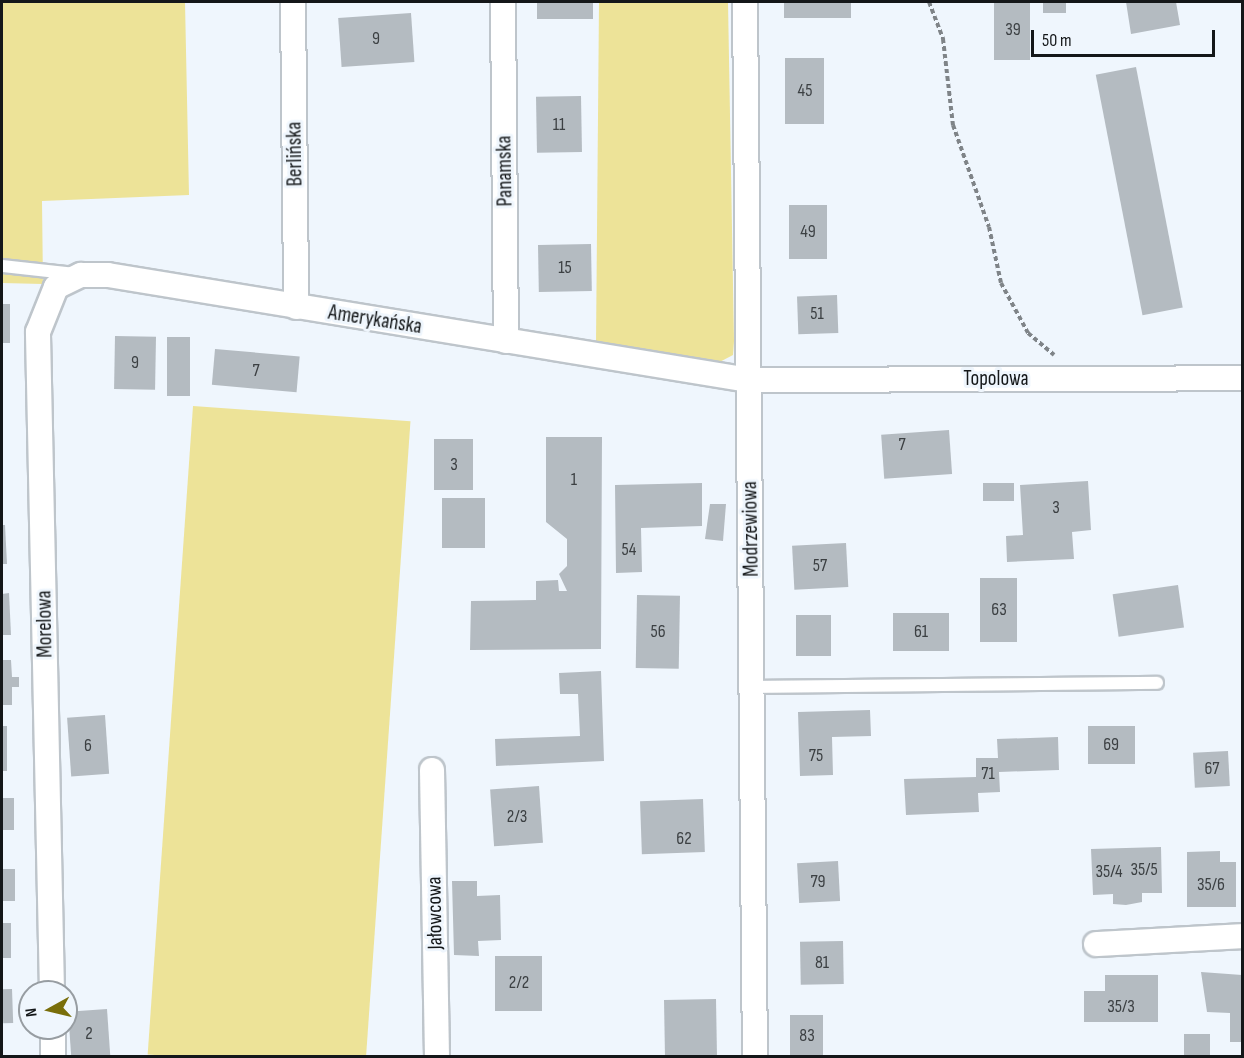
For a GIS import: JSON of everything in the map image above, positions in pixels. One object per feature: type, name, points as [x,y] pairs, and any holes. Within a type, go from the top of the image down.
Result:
[{"type":"street","name":"Berlińska","points":[[293,2],[296,307]]},
{"type":"street","name":"Panamska","points":[[503,2],[507,341]]},
{"type":"street","name":"Modrzewiowa","points":[[745,2],[755,1056]]},
{"type":"street","name":"Amerykańska","points":[[81,275],[296,307],[748,380]]},
{"type":"street","name":"Morelowa","points":[[52,980],[38,332],[56,287],[81,275]]},
{"type":"street","name":"Topolowa","points":[[748,380],[1242,378]]},
{"type":"street","name":"Jałowcowa","points":[[432,770],[437,1056]]},
{"type":"street","points":[[1096,944],[1242,936]]},
{"type":"street","points":[[53,1040],[53,1056]]},
{"type":"lane","name":"Amerykańska","points":[[2,266],[81,275]]},
{"type":"lane","points":[[753,687],[1157,683]]},
{"type":"path","points":[[929,2],[943,39],[953,125],[989,227],[1001,283],[1028,333],[1082,379]]},
{"type":"shaded area","points":[[2,2],[185,2],[189,195],[42,201],[43,284],[2,283]]},
{"type":"shaded area","points":[[599,2],[728,2],[734,341],[733,355],[710,367],[596,344]]},
{"type":"shaded area","points":[[193,406],[410,421],[366,1056],[148,1054]]},
{"type":"building","points":[[537,2],[593,2],[593,19],[537,19]]},
{"type":"building","points":[[784,2],[851,2],[851,18],[784,18]]},
{"type":"building","points":[[994,2],[1030,2],[1030,60],[994,60]]},
{"type":"building","points":[[1043,2],[1066,2],[1066,13],[1043,13]]},
{"type":"building","points":[[1126,2],[1176,2],[1180,25],[1131,34]]},
{"type":"building","points":[[411,13],[414,62],[342,67],[338,18]]},
{"type":"building","points":[[785,58],[824,58],[824,124],[785,124]]},
{"type":"building","points":[[1136,67],[1183,307],[1143,315],[1096,75]]},
{"type":"building","points":[[581,96],[582,152],[537,153],[536,97]]},
{"type":"building","points":[[789,205],[827,205],[827,259],[789,259]]},
{"type":"building","points":[[591,244],[592,291],[539,292],[538,245]]},
{"type":"building","points":[[837,295],[838,333],[798,334],[797,296]]},
{"type":"building","points":[[2,304],[10,304],[10,343],[2,343]]},
{"type":"building","points":[[115,336],[156,337],[155,390],[114,389]]},
{"type":"building","points":[[167,337],[190,337],[190,396],[167,396]]},
{"type":"building","points":[[215,349],[300,356],[297,392],[212,385]]},
{"type":"building","points":[[949,430],[952,474],[884,479],[881,435]]},
{"type":"building","points":[[546,437],[602,437],[601,649],[470,650],[471,601],[536,600],[536,581],[558,580],[559,591],[567,591],[559,574],[567,566],[567,539],[546,522]]},
{"type":"building","points":[[434,439],[473,439],[473,490],[434,490]]},
{"type":"building","points":[[1088,481],[1091,530],[1072,532],[1074,559],[1007,562],[1006,536],[1023,535],[1020,485]]},
{"type":"building","points":[[702,483],[702,526],[641,528],[642,572],[616,573],[615,485]]},
{"type":"building","points":[[983,483],[1014,483],[1014,501],[983,501]]},
{"type":"building","points":[[442,498],[485,498],[485,548],[442,548]]},
{"type":"building","points":[[710,504],[726,504],[723,541],[705,539]]},
{"type":"building","points":[[2,525],[5,525],[7,564],[2,564]]},
{"type":"building","points":[[846,543],[848,587],[794,590],[792,546]]},
{"type":"building","points":[[980,578],[1017,578],[1017,642],[980,642]]},
{"type":"building","points":[[1178,585],[1184,628],[1119,637],[1113,594]]},
{"type":"building","points":[[9,593],[11,635],[2,635],[2,594]]},
{"type":"building","points":[[637,595],[680,596],[679,669],[636,668]]},
{"type":"building","points":[[893,613],[949,613],[949,651],[893,651]]},
{"type":"building","points":[[796,615],[831,615],[831,656],[796,656]]},
{"type":"building","points":[[2,660],[11,660],[12,677],[19,677],[19,687],[12,687],[12,705],[2,705]]},
{"type":"building","points":[[601,671],[604,761],[496,766],[495,739],[580,736],[578,694],[560,694],[559,673]]},
{"type":"building","points":[[870,710],[871,736],[832,737],[833,775],[800,776],[798,712]]},
{"type":"building","points":[[105,715],[109,774],[71,777],[67,718]]},
{"type":"building","points":[[2,726],[7,726],[7,771],[2,771]]},
{"type":"building","points":[[1088,726],[1135,726],[1135,764],[1088,764]]},
{"type":"building","points":[[1058,737],[1059,770],[999,772],[1000,792],[978,793],[979,812],[906,815],[904,779],[976,777],[976,758],[998,758],[997,739]]},
{"type":"building","points":[[1228,751],[1230,786],[1195,788],[1193,753]]},
{"type":"building","points":[[539,786],[543,843],[494,846],[490,789]]},
{"type":"building","points":[[2,798],[14,798],[14,830],[2,830]]},
{"type":"building","points":[[703,799],[705,852],[642,854],[640,801]]},
{"type":"building","points":[[1161,847],[1162,893],[1142,893],[1142,902],[1126,905],[1113,904],[1113,894],[1093,895],[1091,849]]},
{"type":"building","points":[[1220,851],[1220,862],[1236,862],[1236,907],[1187,907],[1187,852]]},
{"type":"building","points":[[838,861],[840,901],[799,903],[797,863]]},
{"type":"building","points":[[2,869],[15,869],[15,901],[2,901]]},
{"type":"building","points":[[452,881],[477,881],[477,896],[500,895],[501,940],[478,941],[479,956],[454,955]]},
{"type":"building","points":[[2,923],[11,923],[11,958],[2,958]]},
{"type":"building","points":[[843,941],[844,984],[801,985],[800,942]]},
{"type":"building","points":[[495,956],[542,956],[542,1011],[495,1011]]},
{"type":"building","points":[[1201,972],[1242,975],[1242,1042],[1230,1042],[1230,1013],[1207,1012]]},
{"type":"building","points":[[1105,975],[1158,975],[1158,1022],[1084,1022],[1084,991],[1105,991]]},
{"type":"building","points":[[2,989],[12,989],[13,1023],[3,1023]]},
{"type":"building","points":[[716,999],[717,1056],[665,1056],[664,1000]]},
{"type":"building","points":[[107,1009],[110,1056],[71,1056],[70,1040],[78,1040],[78,1011]]},
{"type":"building","points":[[790,1015],[823,1015],[823,1056],[790,1056]]},
{"type":"building","points":[[1184,1034],[1210,1034],[1210,1056],[1184,1056]]}]
